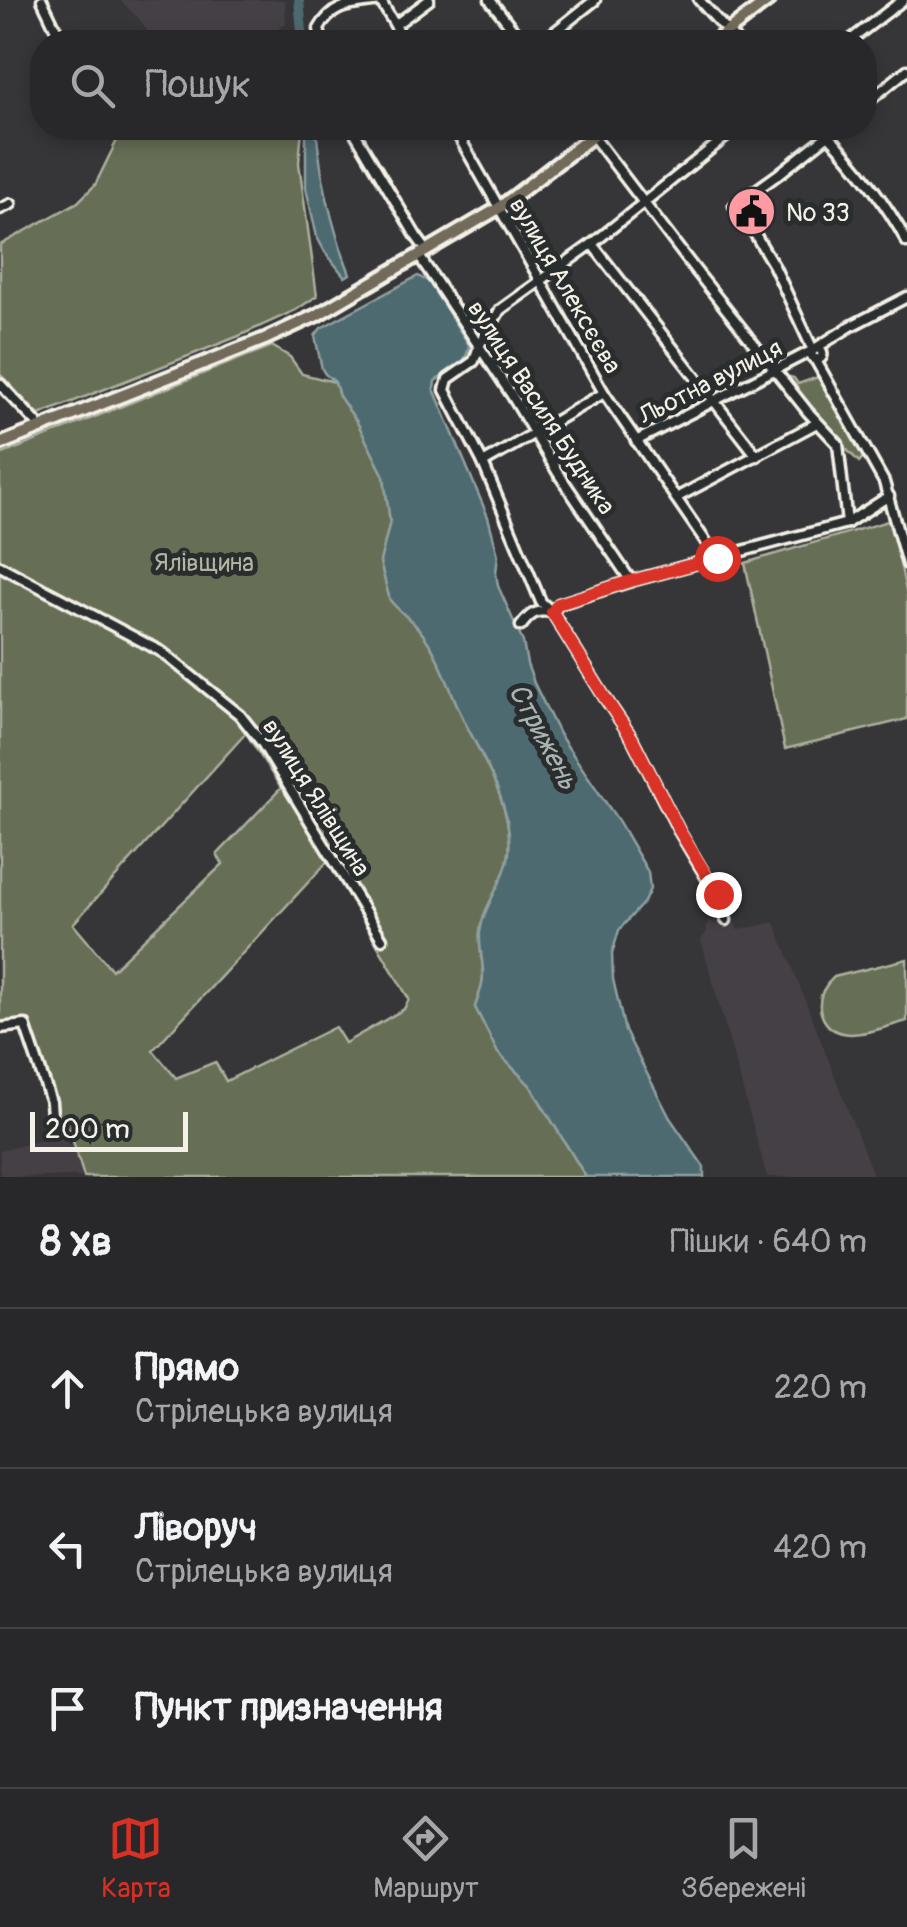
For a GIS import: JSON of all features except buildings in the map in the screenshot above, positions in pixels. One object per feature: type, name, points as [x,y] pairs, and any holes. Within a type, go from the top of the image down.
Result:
[{"type":"main road","points":[[730,30],[769,0]]},
{"type":"main road","points":[[0,444],[302,322],[498,208],[582,140]]},
{"type":"street","points":[[42,0],[56,30]]},
{"type":"street","points":[[395,25],[429,0]]},
{"type":"street","points":[[490,0],[514,30]]},
{"type":"street","points":[[557,30],[595,0]]},
{"type":"street","points":[[699,0],[725,30]]},
{"type":"street","points":[[864,30],[903,0]]},
{"type":"street","points":[[319,30],[326,15],[337,8],[380,1],[398,30]]},
{"type":"street","points":[[574,3],[578,14]]},
{"type":"street","points":[[877,95],[907,70]]},
{"type":"street","name":"вулиця Василя Будника","points":[[359,140],[551,463],[631,581]]},
{"type":"street","name":"вулиця Алексєєва","points":[[461,140],[604,393],[717,558]]},
{"type":"street","points":[[601,140],[644,203],[838,444],[847,523]]},
{"type":"street","points":[[721,140],[592,244],[500,310],[474,361],[448,379],[445,390],[483,463],[542,602],[638,748],[679,830],[718,894],[726,920]]},
{"type":"street","points":[[815,140],[737,208],[774,266],[817,354]]},
{"type":"street","points":[[833,140],[868,179],[907,242]]},
{"type":"street","points":[[0,210],[10,204]]},
{"type":"street","points":[[592,244],[757,456]]},
{"type":"street","name":"Льотна вулиця","points":[[636,441],[775,369],[817,354],[850,326],[907,297]]},
{"type":"street","name":"Льотна вулиця","points":[[817,354],[833,394],[878,470],[907,564]]},
{"type":"street","points":[[0,384],[36,422]]},
{"type":"street","points":[[483,463],[604,393]]},
{"type":"street","points":[[676,498],[818,423]]},
{"type":"street","points":[[552,612],[558,604],[631,581],[847,523],[889,496]]},
{"type":"street","name":"вулиця Ялівщина","points":[[0,566],[162,652],[244,719],[382,939]]},
{"type":"street","points":[[520,626],[530,614],[540,610],[552,612]]},
{"type":"street","points":[[0,1028],[25,1025],[51,1102],[53,1130]]},
{"type":"shaded area","points":[[120,0],[285,0],[286,23],[278,30],[146,30]]},
{"type":"shaded area","points":[[707,921],[734,921],[738,930],[775,922],[874,1177],[767,1177],[701,940],[707,931]]},
{"type":"shaded area","points":[[69,1128],[84,1177],[0,1177],[0,1151],[60,1135]]},
{"type":"green space","points":[[117,140],[301,140],[299,163],[317,296],[239,336],[39,415],[0,374],[0,245],[78,202],[95,185]]},
{"type":"green space","name":"Ялівщина","points":[[272,346],[290,357],[302,374],[335,382],[384,476],[390,522],[380,562],[390,600],[418,628],[434,653],[494,782],[506,818],[509,853],[482,921],[483,980],[475,1007],[498,1053],[530,1085],[586,1177],[84,1177],[69,1128],[56,1119],[23,1022],[0,1025],[0,455]],"holes":[[[246,733],[281,788],[217,855],[223,864],[112,970],[73,924]],[[328,861],[409,999],[404,1009],[345,1043],[335,1027],[226,1081],[215,1062],[176,1078],[153,1050]]]},
{"type":"green space","points":[[790,377],[798,384],[818,377],[864,456],[859,462],[818,421],[787,380]]},
{"type":"green space","points":[[891,520],[907,596],[907,719],[785,749],[745,563]]},
{"type":"green space","points":[[907,959],[907,1021],[858,1034],[836,1031],[827,1024],[820,1002],[824,988],[834,977]]},
{"type":"water","points":[[306,140],[318,140],[328,202],[350,274],[345,277],[317,237],[306,188]]},
{"type":"water","points":[[418,276],[429,282],[469,345],[462,362],[435,381],[434,389],[488,517],[498,555],[498,586],[523,642],[534,683],[559,734],[648,872],[650,889],[644,902],[619,930],[612,954],[613,979],[625,1031],[670,1118],[704,1167],[704,1177],[586,1177],[530,1085],[498,1053],[475,1007],[483,980],[482,921],[509,853],[506,817],[494,782],[434,653],[418,628],[390,600],[380,562],[390,522],[384,476],[335,382],[322,369],[315,336],[321,328]]},
{"type":"waterway","name":"Стрижень","points":[[299,0],[302,30]]},
{"type":"place","name":"№ 33","points":[[751,212]]},
{"type":"route","points":[[717,558],[558,604],[552,612],[632,738],[679,830],[718,894]]}]
